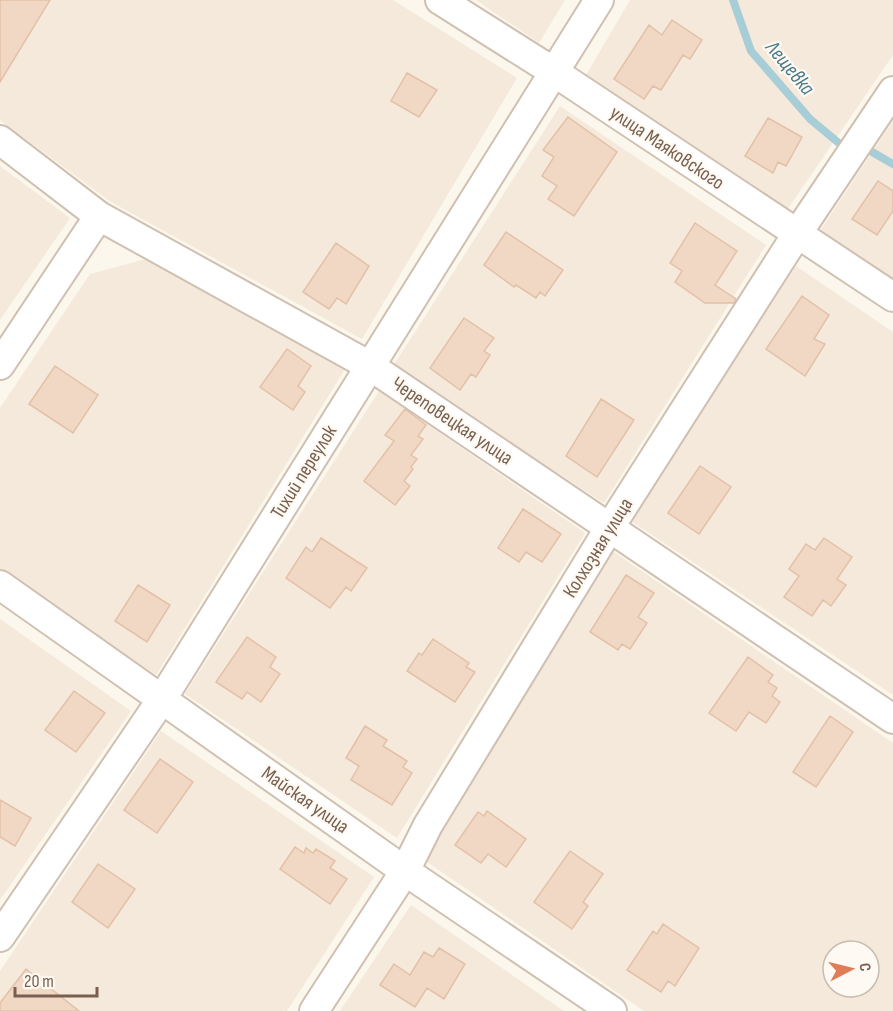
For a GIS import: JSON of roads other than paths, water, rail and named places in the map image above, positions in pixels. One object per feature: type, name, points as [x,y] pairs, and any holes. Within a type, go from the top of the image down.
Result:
[{"type":"street","name":"улица Маяковского","points":[[440,0],[554,72],[893,297]]},
{"type":"street","name":"Тихий переулок","points":[[0,937],[162,699],[599,0]]},
{"type":"street","name":"Колхозная улица","points":[[314,1011],[405,871],[428,825],[610,527],[797,234],[893,91]]},
{"type":"street","name":"Череповецкая улица","points":[[0,140],[99,216],[370,366],[893,719]]},
{"type":"street","points":[[0,365],[99,216]]},
{"type":"street","name":"Майская улица","points":[[0,585],[405,871],[612,1011]]},
{"type":"waterway","name":"Лещевка","points":[[733,0],[751,51],[810,119],[840,144]]},
{"type":"waterway","name":"Лещевка","points":[[867,149],[893,164]]}]
